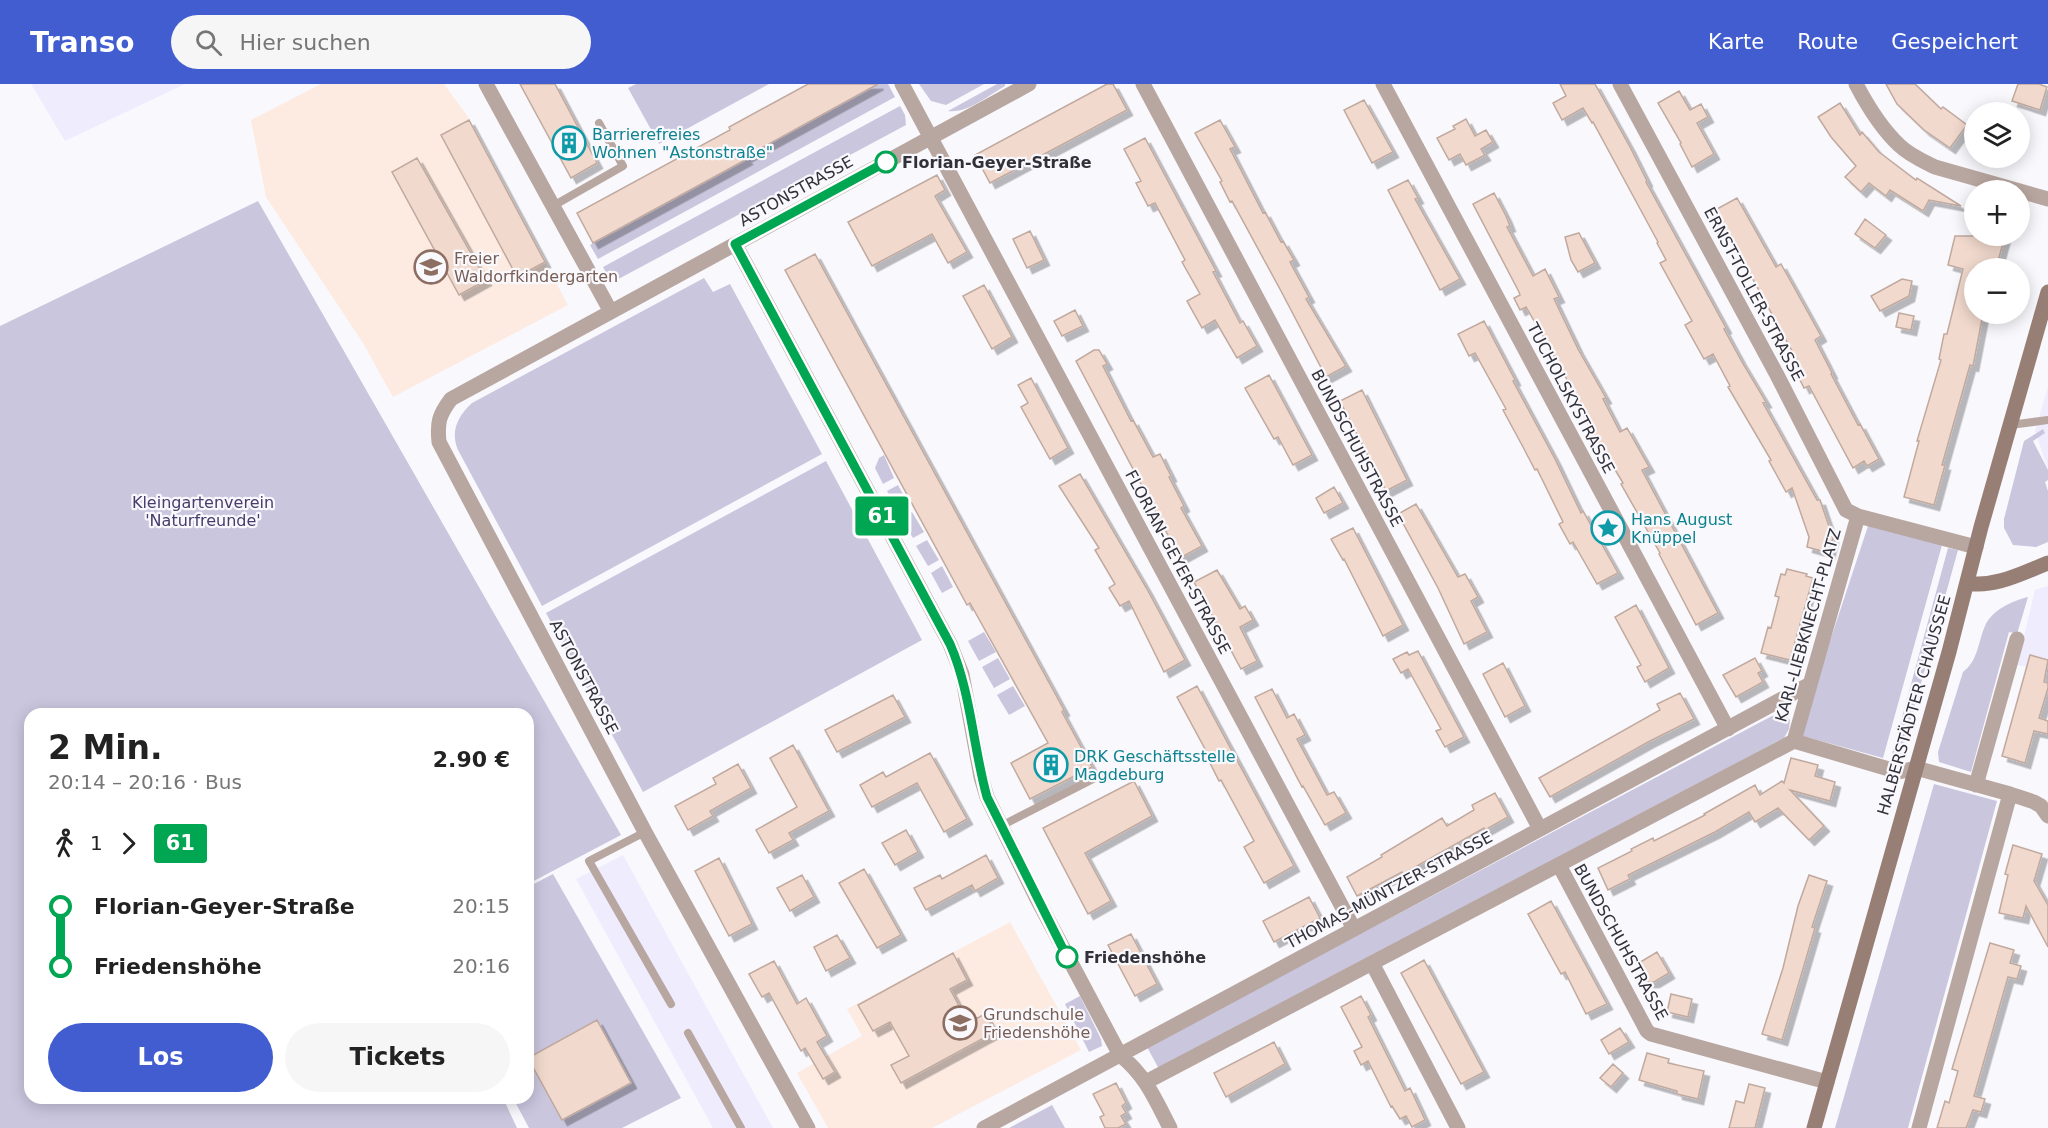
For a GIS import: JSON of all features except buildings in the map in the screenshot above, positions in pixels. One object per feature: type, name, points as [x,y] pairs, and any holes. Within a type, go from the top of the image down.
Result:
[{"type":"main road","name":"HALBERSTÄDTER CHAUSSEE","points":[[1814,1128],[2048,292]]},
{"type":"main road","points":[[1967,583],[1981,585],[1995,583],[2048,563]]},
{"type":"street","points":[[486,84],[611,312]]},
{"type":"street","name":"FLORIAN-GEYER-STRASSE","points":[[902,84],[1354,929]]},
{"type":"street","name":"ASTONSTRASSE","points":[[808,1128],[645,832],[439,442],[437,426],[441,412],[451,399],[1029,84]]},
{"type":"street","name":"BUNDSCHUHSTRASSE","points":[[1143,84],[1540,829]]},
{"type":"street","name":"TUCHOLSKYSTRASSE","points":[[1383,84],[1728,729]]},
{"type":"street","name":"ERNST-TOLLER-STRASSE","points":[[1620,84],[1777,375],[1839,499],[1846,510],[1858,516]]},
{"type":"street","points":[[1856,84],[1887,131],[1901,147],[1919,159],[1935,167],[2048,199]]},
{"type":"street","points":[[735,244],[950,644],[962,674],[981,777],[1000,826],[1119,1055],[1135,1067],[1146,1082],[1170,1128]]},
{"type":"street","name":"KARL-LIEBKNECHT-PLATZ","points":[[1976,547],[1858,516],[1794,741],[1899,772],[1916,768],[2010,794],[2041,806],[2048,816]]},
{"type":"street","points":[[1976,785],[2017,639]]},
{"type":"street","name":"THOMAS-MÜNTZER-STRASSE","points":[[984,1128],[1810,684]]},
{"type":"street","points":[[1146,1082],[1794,741]]},
{"type":"street","points":[[1919,1128],[2010,794]]},
{"type":"street","name":"BUNDSCHUHSTRASSE","points":[[1559,865],[1647,1031],[1827,1082]]},
{"type":"street","points":[[1372,963],[1458,1128]]},
{"type":"lane","points":[[554,206],[623,166],[599,123]]},
{"type":"lane","points":[[2040,319],[2048,334]]},
{"type":"lane","points":[[2010,425],[2048,420]]},
{"type":"lane","points":[[1000,826],[1105,773]]},
{"type":"lane","points":[[645,832],[589,861],[671,1004]]},
{"type":"lane","points":[[688,1033],[741,1128]]},
{"type":"shaded area","points":[[31,84],[185,84],[65,141]]},
{"type":"shaded area","name":"Freier Waldorfkindergarten","points":[[321,84],[444,84],[468,117],[568,305],[393,397],[363,343],[266,197],[251,120]]},
{"type":"shaded area","points":[[2048,387],[2048,469],[2035,431]]},
{"type":"shaded area","points":[[2048,586],[2048,672],[2017,665],[2035,590]]},
{"type":"shaded area","points":[[623,855],[773,1128],[713,1128],[576,879]]},
{"type":"shaded area","name":"Grundschule Friedenshöhe","points":[[1010,922],[1081,1050],[932,1128],[828,1128],[797,1073],[862,1036],[847,1009]]},
{"type":"green space","points":[[636,84],[769,84],[659,144],[628,88]]},
{"type":"green space","points":[[878,84],[888,84],[895,97],[598,259],[590,245]]},
{"type":"green space","points":[[919,84],[984,84],[946,105],[931,101]]},
{"type":"green space","points":[[997,84],[1005,84],[1005,86],[970,107],[948,111]]},
{"type":"green space","points":[[900,106],[905,115],[906,125],[611,283],[603,267]]},
{"type":"green space","name":"Kleingartenverein 'Naturfreunde'","points":[[258,201],[621,835],[534,881],[534,708],[24,708],[24,1104],[506,1104],[517,1128],[0,1128],[0,326]]},
{"type":"green space","points":[[704,278],[713,292],[730,284],[822,454],[542,606],[458,450],[455,430],[459,419],[472,403]]},
{"type":"green space","points":[[2043,429],[2045,433],[2033,441],[2048,470],[2048,480],[2045,482],[2048,491],[2048,542],[2036,547],[2013,545],[2004,528],[2004,519],[2024,441]]},
{"type":"green space","points":[[884,455],[894,478],[883,484],[875,468],[879,458]]},
{"type":"green space","points":[[826,461],[922,640],[643,792],[546,613]]},
{"type":"green space","points":[[898,485],[909,505],[898,512],[887,491]]},
{"type":"green space","points":[[912,512],[924,532],[913,538],[901,518]]},
{"type":"green space","points":[[1869,523],[1942,545],[1883,758],[1799,735]]},
{"type":"green space","points":[[927,540],[939,560],[928,566],[916,546]]},
{"type":"green space","points":[[1948,548],[1958,550],[1900,759],[1891,758]]},
{"type":"green space","points":[[942,566],[953,587],[942,593],[931,573]]},
{"type":"green space","points":[[2028,597],[2017,634],[2009,632],[1971,772],[1939,762],[1938,752],[1963,672],[1975,657],[1988,620],[2003,607]]},
{"type":"green space","points":[[984,632],[996,652],[979,661],[968,641]]},
{"type":"green space","points":[[998,658],[1010,679],[994,688],[982,667]]},
{"type":"green space","points":[[1013,686],[1025,706],[1009,715],[997,695]]},
{"type":"green space","points":[[1784,713],[1790,720],[1789,729],[1784,738],[1159,1069],[1147,1047],[1772,716]]},
{"type":"green space","points":[[1934,784],[1997,801],[1908,1128],[1835,1128]]},
{"type":"green space","points":[[553,874],[681,1098],[622,1128],[529,1128],[516,1104],[534,1104],[534,884]]},
{"type":"green space","points":[[1080,996],[1101,1039],[1102,1046],[1089,1052],[1065,1004]]},
{"type":"green space","points":[[1052,1105],[1065,1128],[1009,1128]]},
{"type":"bus line","name":"61","points":[[886,162],[735,244],[957,658],[987,797],[1067,957]]},
{"type":"place","name":"Barrierefreies Wohnen \"Astonstraße\"","points":[[569,143]]},
{"type":"place","name":"Florian-Geyer-Straße","points":[[886,162]]},
{"type":"place","name":"Freier Waldorfkindergarten","points":[[431,267]]},
{"type":"place","name":"Hans August Knüppel","points":[[1608,528]]},
{"type":"place","name":"DRK Geschäftsstelle Magdeburg","points":[[1051,765]]},
{"type":"place","name":"Friedenshöhe","points":[[1067,957]]},
{"type":"place","name":"Grundschule Friedenshöhe","points":[[960,1023]]}]
